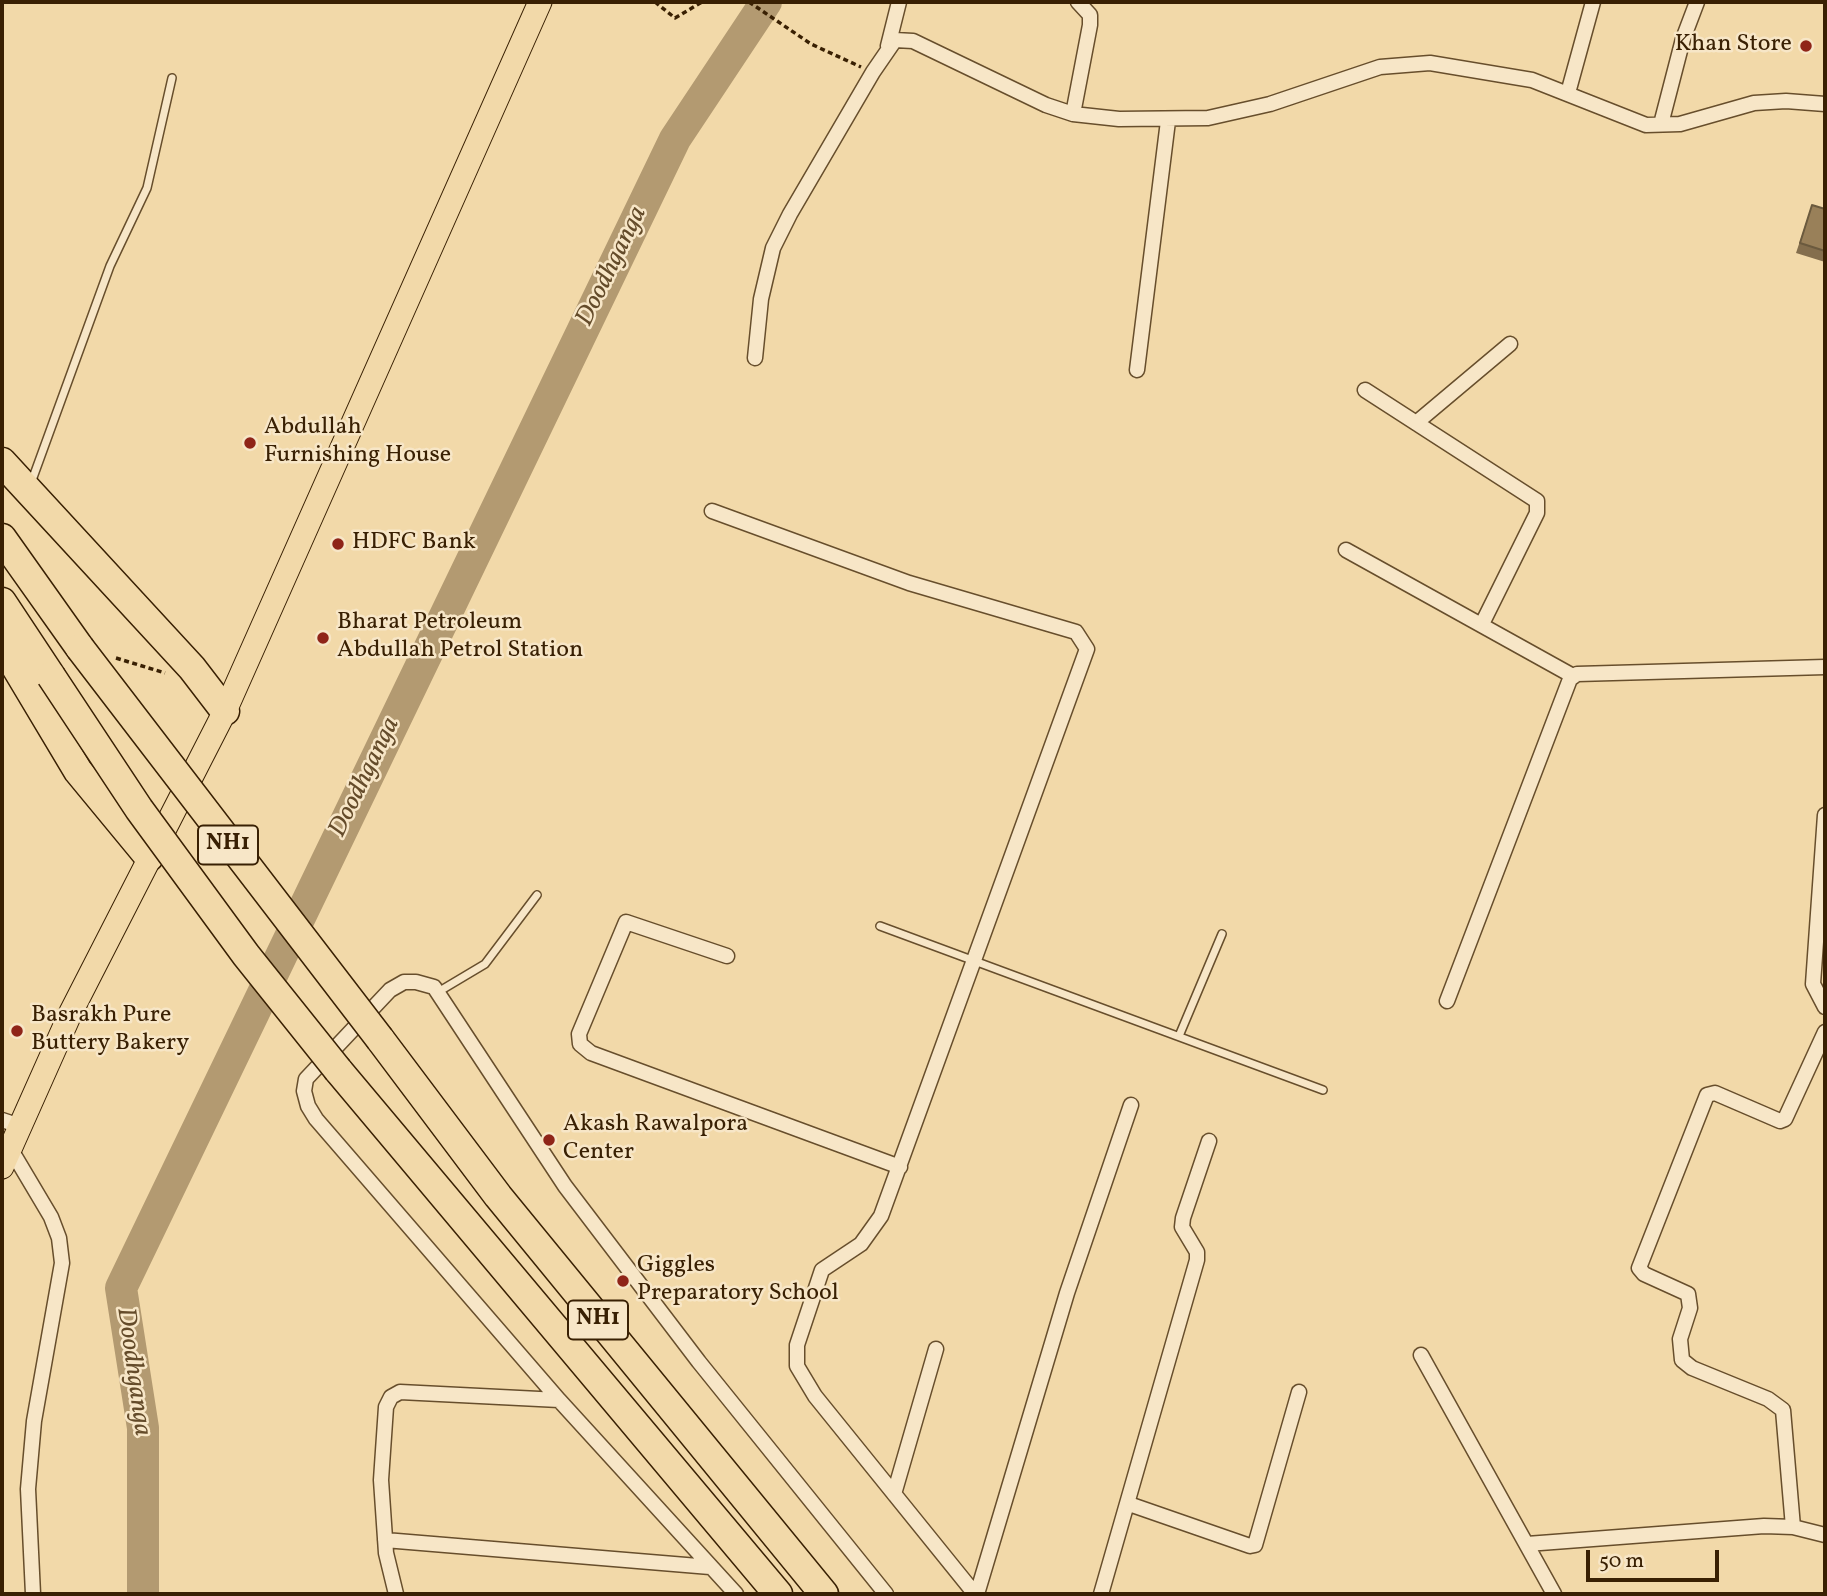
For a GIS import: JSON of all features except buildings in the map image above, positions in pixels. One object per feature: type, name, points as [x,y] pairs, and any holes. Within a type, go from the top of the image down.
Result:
[{"type":"highway","points":[[2,462],[192,668],[225,711]]},
{"type":"highway","name":"NH1","points":[[2,538],[80,648],[507,1206],[824,1594]]},
{"type":"highway","name":"NH1","points":[[2,602],[139,810],[246,955],[338,1070],[778,1594]]},
{"type":"highway","points":[[2,644],[78,771],[149,857]]},
{"type":"main road","points":[[6,1157],[11,1123],[225,711],[540,2]]},
{"type":"street","points":[[755,358],[761,299],[774,248],[790,214],[888,46],[899,2]]},
{"type":"street","points":[[1073,114],[1090,24],[1090,15],[1078,2]]},
{"type":"street","points":[[1568,93],[1593,2]]},
{"type":"street","points":[[1661,124],[1683,38],[1697,2]]},
{"type":"street","points":[[888,46],[895,40],[912,41],[1019,94],[1073,114],[1168,121],[1241,112],[1357,74],[1406,63],[1430,62],[1532,80],[1621,117],[1646,124],[1680,124],[1754,103],[1786,101],[1825,104]]},
{"type":"street","points":[[1137,370],[1168,121]]},
{"type":"street","points":[[1416,423],[1510,344]]},
{"type":"street","points":[[1365,390],[1537,501],[1537,513],[1482,624]]},
{"type":"street","points":[[712,511],[909,583],[1076,632],[1087,649],[881,1216],[861,1244],[822,1270],[797,1345],[797,1366],[804,1381],[976,1594]]},
{"type":"street","points":[[1346,550],[1573,676],[1825,667]]},
{"type":"street","points":[[1447,1001],[1565,688],[1573,676]]},
{"type":"street","points":[[1825,815],[1813,984],[1825,1007]]},
{"type":"street","points":[[727,956],[626,922],[579,1034],[580,1044],[591,1053],[900,1167]]},
{"type":"street","points":[[736,1594],[559,1400],[325,1130],[308,1105],[304,1091],[306,1079],[390,989],[404,982],[416,982],[425,983],[437,992],[565,1186],[699,1362],[886,1594]]},
{"type":"street","points":[[1793,1527],[1783,1410],[1768,1399],[1692,1368],[1682,1360],[1680,1339],[1690,1308],[1688,1294],[1644,1274],[1639,1268],[1707,1095],[1715,1093],[1780,1121],[1785,1119],[1825,1032]]},
{"type":"street","points":[[976,1594],[1067,1293],[1131,1105]]},
{"type":"street","points":[[1101,1594],[1129,1504],[1197,1259],[1197,1252],[1182,1227],[1209,1141]]},
{"type":"street","points":[[6,1157],[51,1217],[59,1238],[62,1263],[33,1435],[28,1489],[33,1594]]},
{"type":"street","points":[[894,1494],[936,1349]]},
{"type":"street","points":[[1421,1355],[1554,1594]]},
{"type":"street","points":[[396,1594],[385,1539],[382,1458],[386,1407],[395,1394],[400,1392],[559,1400]]},
{"type":"street","points":[[1129,1504],[1250,1546],[1255,1545],[1299,1392]]},
{"type":"street","points":[[1527,1544],[1793,1527],[1825,1535]]},
{"type":"street","points":[[385,1539],[710,1567]]},
{"type":"lane","points":[[28,490],[110,266],[147,188],[172,78]]},
{"type":"lane","points":[[437,992],[485,964],[537,895]]},
{"type":"lane","points":[[880,926],[1324,1090]]},
{"type":"lane","points":[[1179,1036],[1222,934]]},
{"type":"path","points":[[655,2],[675,18],[702,2]]},
{"type":"path","points":[[749,2],[811,44],[873,72]]},
{"type":"path","points":[[80,648],[167,674]]},
{"type":"waterway","name":"Doodhganga","points":[[143,1594],[143,1428],[121,1288],[675,139],[766,2]]},
{"type":"place","name":"Khan Store","points":[[1806,46]]},
{"type":"place","name":"Abdullah Furnishing House","points":[[250,443]]},
{"type":"place","name":"HDFC Bank","points":[[338,544]]},
{"type":"place","name":"Bharat Petroleum Abdullah Petrol Station","points":[[323,638]]},
{"type":"place","name":"Basrakh Pure Buttery Bakery","points":[[17,1031]]},
{"type":"place","name":"Akash Rawalpora Center","points":[[549,1140]]},
{"type":"place","name":"Giggles Preparatory School","points":[[623,1281]]}]
